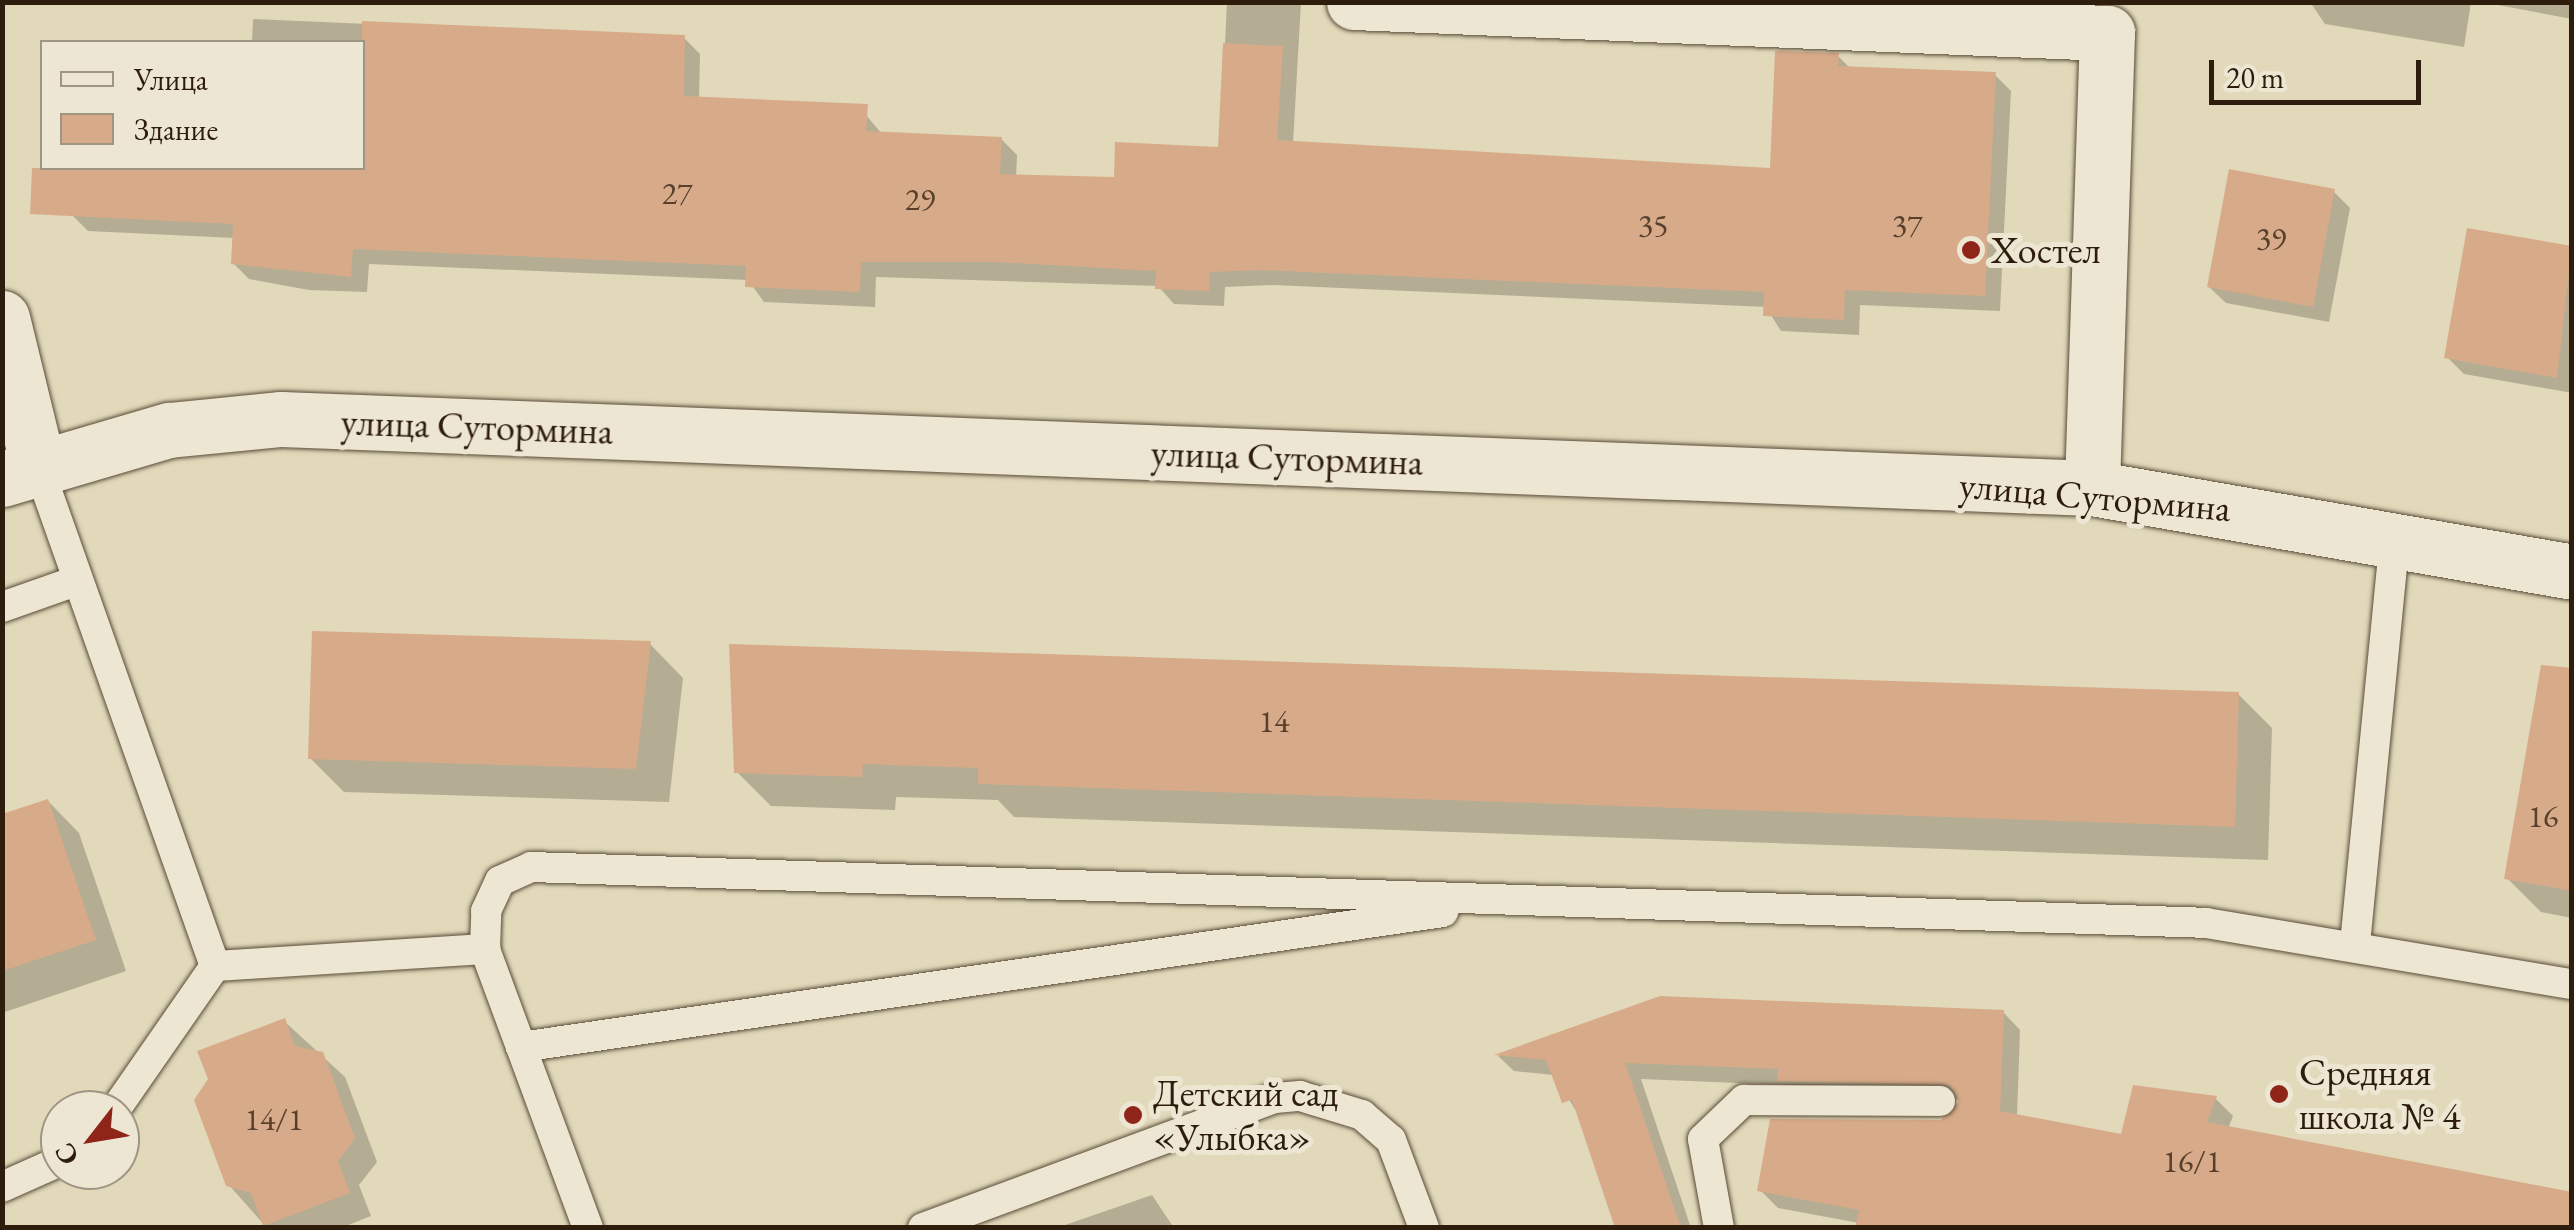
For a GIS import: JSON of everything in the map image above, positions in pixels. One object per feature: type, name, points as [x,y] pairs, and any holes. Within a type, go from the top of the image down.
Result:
[{"type":"street","points":[[1354,2],[2109,18],[2092,488]]},
{"type":"street","points":[[2,318],[20,472]]},
{"type":"street","name":"улица Сутормина","points":[[20,472],[170,430],[281,418],[2092,488],[2572,572]]},
{"type":"lane","points":[[20,472],[74,582],[215,966]]},
{"type":"lane","points":[[2355,944],[2395,539]]},
{"type":"lane","points":[[2,608],[74,582]]},
{"type":"lane","points":[[588,1228],[486,949],[486,911],[500,881],[531,868],[2206,923],[2355,944],[2572,984]]},
{"type":"lane","points":[[521,1047],[1521,900]]},
{"type":"lane","points":[[215,966],[486,949]]},
{"type":"lane","points":[[129,1090],[215,966]]},
{"type":"lane","points":[[924,1228],[1275,1098],[1300,1096],[1362,1114],[1392,1140],[1424,1228]]},
{"type":"lane","points":[[1719,1228],[1703,1139],[1744,1100],[1940,1100]]},
{"type":"lane","points":[[2,1187],[40,1170]]},
{"type":"building","points":[[362,21],[685,35],[684,96],[868,104],[866,131],[1002,137],[1000,174],[1114,177],[1115,142],[1218,147],[1223,43],[1283,46],[1277,140],[1770,168],[1775,51],[1839,53],[1838,66],[1996,72],[1985,296],[1845,290],[1844,320],[1763,316],[1764,292],[1257,270],[1210,272],[1209,291],[1155,289],[1156,271],[997,262],[861,262],[860,292],[745,287],[746,266],[353,249],[351,277],[231,264],[233,224],[30,214],[32,168],[365,170]]},
{"type":"building","points":[[2229,169],[2335,189],[2313,307],[2207,287]]},
{"type":"building","points":[[2467,228],[2572,246],[2557,378],[2444,358]]},
{"type":"building","points":[[312,631],[651,641],[636,769],[308,759]]},
{"type":"building","points":[[729,644],[2239,692],[2235,827],[978,784],[978,768],[863,764],[862,777],[734,773]]},
{"type":"building","points":[[2541,665],[2572,668],[2572,891],[2504,879]]},
{"type":"building","points":[[48,799],[96,940],[2,971],[2,814]]},
{"type":"building","points":[[1660,996],[2004,1010],[2000,1111],[2121,1134],[2133,1085],[2217,1096],[2207,1122],[2572,1192],[2572,1228],[1855,1228],[1859,1210],[1757,1191],[1770,1119],[1941,1120],[1959,1102],[1950,1085],[1777,1081],[1779,1069],[1625,1063],[1681,1228],[1615,1228],[1572,1100],[1562,1103],[1546,1060],[1494,1055]]},
{"type":"building","points":[[285,1018],[295,1046],[323,1052],[355,1138],[338,1161],[350,1193],[263,1226],[251,1193],[226,1186],[194,1100],[208,1079],[197,1051]]},
{"type":"place","name":"Хостел","points":[[1971,250]]},
{"type":"place","name":"Средняя школа № 4","points":[[2279,1094]]},
{"type":"place","name":"Детский сад «Улыбка»","points":[[1133,1115]]}]
